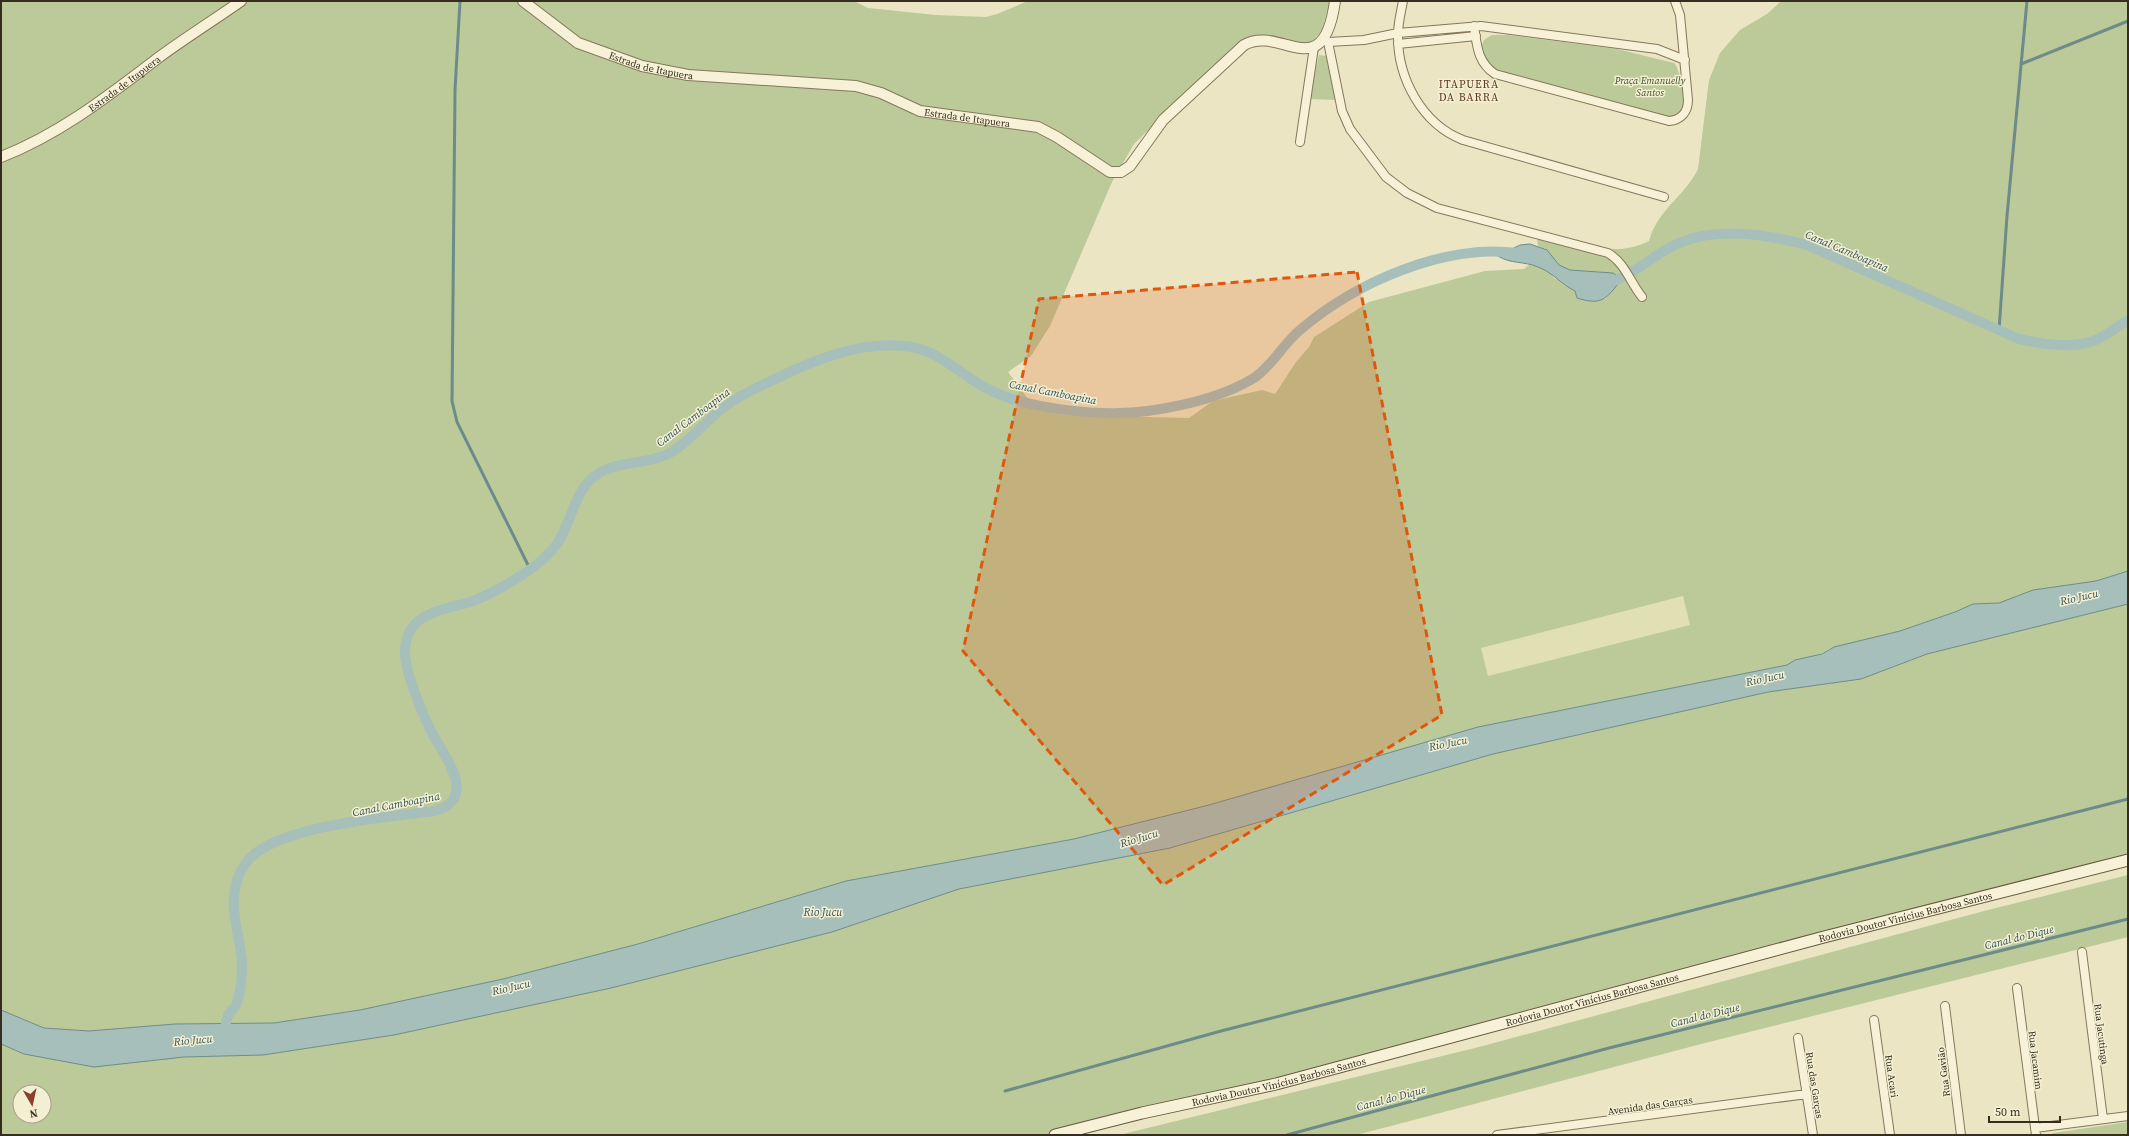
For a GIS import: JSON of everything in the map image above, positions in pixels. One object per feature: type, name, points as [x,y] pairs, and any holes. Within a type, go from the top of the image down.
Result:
[{"type":"main road","name":"Rodovia Doutor Vinícius Barbosa Santos","points":[[1056,1135],[1142,1113],[1276,1084],[1816,939],[2128,860]]},
{"type":"street","name":"Estrada de Itapuera","points":[[1,157],[46,136],[87,111],[159,57],[241,1]]},
{"type":"street","name":"Estrada de Itapuera","points":[[523,1],[578,43],[642,66],[688,75],[862,87],[881,93],[920,111],[1038,127],[1057,137],[1103,168],[1115,173],[1126,170],[1163,120],[1244,45],[1257,40],[1303,48],[1314,47]]},
{"type":"street","points":[[1335,1],[1325,41],[1345,120],[1376,166],[1396,186],[1418,200],[1437,208],[1601,250],[1612,256],[1628,274],[1642,297]]},
{"type":"street","points":[[1403,1],[1398,33],[1398,44],[1404,70],[1417,101],[1429,118],[1448,133],[1463,140],[1664,197]]},
{"type":"street","points":[[1474,26],[1482,61],[1495,74],[1664,121],[1677,119],[1687,109],[1688,100],[1680,15],[1675,1]]},
{"type":"street","points":[[1300,142],[1314,47],[1325,41],[1364,40],[1398,33],[1474,26],[1658,49],[1685,60]]},
{"type":"street","points":[[1398,44],[1476,36]]},
{"type":"street","name":"Rua Jacutinga","points":[[2082,952],[2103,1119]]},
{"type":"street","name":"Rua Jacamim","points":[[2017,988],[2035,1132]]},
{"type":"street","name":"Rua Gavião","points":[[1945,1006],[1961,1135]]},
{"type":"street","name":"Rua Acari","points":[[1874,1020],[1890,1135]]},
{"type":"street","name":"Rua das Garças","points":[[1798,1038],[1813,1135]]},
{"type":"street","name":"Avenida das Garças","points":[[1497,1135],[1551,1131],[1807,1094]]},
{"type":"street","points":[[2035,1132],[2103,1119],[2128,1116]]},
{"type":"highlighted area","points":[[1357,272],[1442,715],[1163,885],[963,651],[1039,299]]},
{"type":"green space","points":[[1,1],[854,1],[868,8],[936,15],[986,17],[1028,1],[1330,1],[1322,30],[1311,44],[1242,42],[1225,55],[1134,144],[1112,182],[1050,326],[1031,356],[1008,372],[1035,408],[1064,415],[1189,418],[1213,401],[1262,390],[1275,394],[1296,362],[1309,347],[1314,337],[1369,302],[1485,271],[1524,269],[1529,265],[1543,269],[1554,278],[1605,299],[1621,279],[1600,272],[1570,270],[1559,266],[1547,250],[1538,246],[1536,230],[1592,247],[1607,249],[1621,249],[1649,241],[1658,220],[1686,187],[1698,169],[1709,80],[1720,53],[1740,30],[1767,14],[1781,1],[2128,1],[2128,571],[2096,581],[2033,590],[1999,603],[1973,604],[1955,612],[1900,631],[1829,649],[1820,654],[1792,662],[1787,665],[1478,727],[1209,805],[1074,839],[846,881],[638,944],[503,979],[360,1010],[274,1023],[175,1024],[89,1031],[44,1028],[1,1010]],"holes":[[[1683,596],[1690,625],[1488,676],[1481,648]]]},
{"type":"green space","points":[[1457,32],[1412,37],[1411,36],[1411,35]]},
{"type":"green space","name":"Praça Emanuelly Santos","points":[[1492,35],[1509,35],[1617,49],[1674,63],[1682,85],[1684,99],[1683,108],[1679,113],[1670,118],[1495,70],[1486,60],[1482,52],[1485,39]]},
{"type":"green space","points":[[1319,55],[1326,56],[1336,100],[1308,99]]},
{"type":"green space","points":[[1683,596],[1691,625],[1488,677],[1480,648]]},
{"type":"green space","points":[[2128,604],[2128,859],[1475,1031],[1051,1135],[1,1135],[1,1044],[24,1054],[184,1057],[263,1055],[394,1035],[611,988],[832,932],[959,889],[1170,848],[1493,754],[1768,692],[1861,679],[1927,654]]},
{"type":"green space","points":[[2128,875],[2128,937],[1705,1043],[1356,1135],[1119,1135],[1479,1047],[1984,911]]},
{"type":"green space","points":[[2128,1122],[2128,1135],[2049,1135],[2053,1133]]},
{"type":"water","points":[[1530,244],[1547,250],[1559,265],[1570,270],[1613,273],[1622,279],[1612,292],[1603,299],[1598,301],[1585,300],[1577,298],[1575,291],[1543,269],[1533,265],[1503,259],[1498,256],[1520,245]]},
{"type":"water","name":"Rio Jucu","points":[[2128,571],[2128,604],[1927,654],[1861,679],[1768,692],[1493,754],[1170,848],[959,889],[832,932],[611,988],[394,1035],[263,1055],[184,1057],[94,1067],[24,1054],[1,1044],[1,1010],[44,1028],[89,1031],[175,1024],[274,1023],[360,1010],[503,979],[638,944],[846,881],[1074,839],[1209,805],[1478,727],[1787,665],[1795,660],[1822,654],[1834,647],[1900,631],[1955,612],[1973,604],[1999,603],[2033,590],[2096,581]]},
{"type":"waterway","points":[[460,1],[455,90],[452,401],[457,422],[530,569]]},
{"type":"waterway","points":[[1999,330],[2007,216],[2027,1]]},
{"type":"waterway","points":[[2021,64],[2128,21]]},
{"type":"waterway","name":"Canal Camboapina","points":[[1608,283],[1625,276],[1663,251],[1687,240],[1721,234],[1756,235],[1807,245],[2019,339],[2037,343],[2075,345],[2093,341],[2102,337],[2128,320]]},
{"type":"waterway","name":"Canal Camboapina","points":[[223,1036],[228,1015],[237,1003],[241,984],[242,964],[235,917],[234,898],[237,880],[245,864],[251,857],[267,846],[287,837],[338,824],[434,811],[447,805],[454,797],[457,787],[455,776],[428,725],[414,691],[405,657],[407,637],[419,620],[428,615],[479,599],[520,577],[535,566],[555,547],[585,486],[599,473],[619,465],[653,459],[673,451],[729,403],[751,390],[785,374],[838,354],[874,346],[893,345],[922,350],[942,359],[978,384],[988,389],[1005,396],[1045,407],[1089,412],[1130,413],[1161,409],[1202,400],[1242,385],[1254,378],[1267,367],[1300,330],[1322,313],[1374,282],[1402,270],[1460,254],[1490,252],[1518,253]]},
{"type":"waterway","points":[[1005,1091],[1221,1031],[2128,799]]},
{"type":"waterway","name":"Canal do Dique","points":[[1287,1135],[1609,1048],[2128,919]]},
{"type":"district","name":"ITAPUERA DA BARRA","points":[[1469,90]]}]
